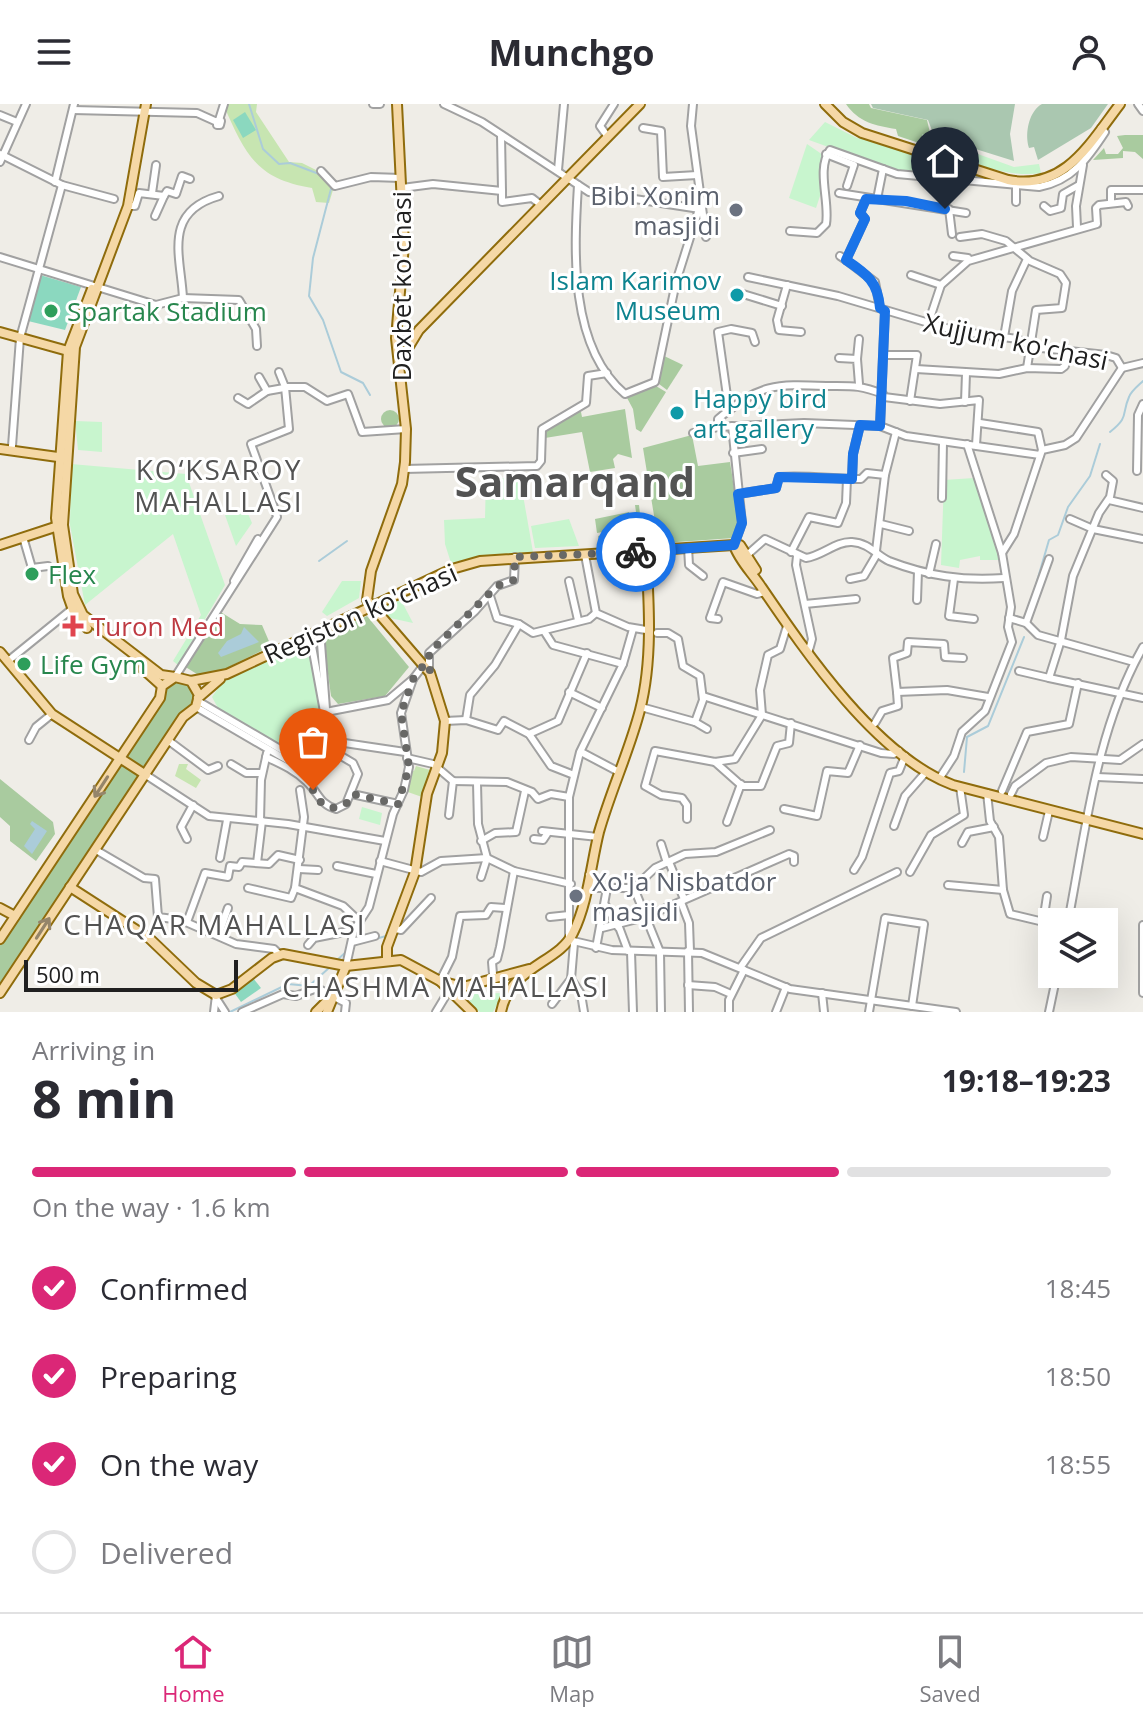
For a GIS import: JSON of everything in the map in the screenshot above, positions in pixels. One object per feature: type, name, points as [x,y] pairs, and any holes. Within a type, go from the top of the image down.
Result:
[{"type":"main road","name":"Daxbet ko'chasi","points":[[375,604],[367,585],[404,469],[406,429],[396,336],[404,247],[397,104]]},
{"type":"main road","points":[[828,104],[861,128],[1010,176],[1035,179],[1052,174],[1066,164],[1118,104]]},
{"type":"main road","points":[[828,104],[843,122],[862,133],[1018,182],[1047,180],[1065,170],[1095,141],[1118,104]]},
{"type":"main road","points":[[398,367],[405,349],[419,330],[639,106]]},
{"type":"main road","points":[[146,108],[128,206],[93,287],[75,347],[55,565],[72,609],[88,628],[162,686]]},
{"type":"main road","points":[[66,455],[68,351],[124,201],[146,108]]},
{"type":"main road","points":[[0,332],[68,351]]},
{"type":"main road","points":[[0,447],[12,446],[66,455]]},
{"type":"main road","points":[[0,447],[66,455]]},
{"type":"main road","points":[[0,545],[60,526]]},
{"type":"main road","name":"Registon ko'chasi","points":[[60,526],[73,594],[83,615],[161,675],[189,680],[227,674],[452,569],[515,557],[734,545]]},
{"type":"main road","points":[[734,545],[740,545],[809,650],[875,723],[906,752],[941,776],[1006,793],[1086,820]]},
{"type":"main road","points":[[734,545],[787,626],[846,699],[902,754],[926,772],[960,787],[1143,832]]},
{"type":"main road","points":[[501,1012],[514,985],[529,969],[572,941],[598,837],[641,707],[649,592],[646,551]]},
{"type":"main road","points":[[355,613],[362,603],[367,585]]},
{"type":"main road","points":[[375,604],[379,617],[426,669],[445,721],[438,766],[427,794],[413,872],[387,947],[387,959]]},
{"type":"main road","points":[[355,613],[367,612],[379,617]]},
{"type":"main road","points":[[0,652],[52,714],[146,775]]},
{"type":"main road","name":"Registon ko'chasi","points":[[169,741],[183,717],[227,674]]},
{"type":"main road","points":[[0,939],[160,698],[162,686],[175,677]]},
{"type":"main road","points":[[154,678],[160,698]]},
{"type":"main road","points":[[189,680],[198,702]]},
{"type":"main road","points":[[0,993],[169,741]]},
{"type":"main road","points":[[70,887],[149,938],[196,983],[216,996],[232,989],[280,955],[346,966],[387,959],[407,962],[440,981],[472,1012]]},
{"type":"main road","points":[[0,908],[15,916]]},
{"type":"main road","points":[[327,1012],[331,996],[346,966]]},
{"type":"main road","points":[[451,989],[469,987],[529,969]]},
{"type":"main road","points":[[506,976],[514,978],[514,985]]},
{"type":"main road","points":[[316,1012],[331,996]]},
{"type":"street","points":[[26,104],[1,157],[59,184],[114,199]]},
{"type":"street","points":[[12,446],[20,338],[59,184],[74,107],[146,108],[197,113],[218,121],[224,104]]},
{"type":"street","points":[[373,104],[380,104]]},
{"type":"street","points":[[444,104],[599,195],[701,209]]},
{"type":"street","points":[[558,170],[564,104]]},
{"type":"street","points":[[608,137],[600,126],[614,104]]},
{"type":"street","points":[[693,104],[691,126],[706,237]]},
{"type":"street","points":[[1138,104],[1143,111]]},
{"type":"street","points":[[0,115],[17,122]]},
{"type":"street","points":[[643,128],[661,131],[663,177],[697,175]]},
{"type":"street","points":[[501,135],[502,202],[532,198],[541,205]]},
{"type":"street","points":[[1077,227],[1083,165],[1095,141]]},
{"type":"street","points":[[826,152],[883,169],[1016,187],[1048,185],[1083,165]]},
{"type":"street","points":[[826,152],[854,164],[847,186]]},
{"type":"street","points":[[790,231],[817,233],[825,227],[826,152]]},
{"type":"street","points":[[1080,154],[1083,165]]},
{"type":"street","points":[[152,193],[156,165]]},
{"type":"street","points":[[877,199],[883,169]]},
{"type":"street","points":[[321,171],[335,186],[371,177],[401,178]]},
{"type":"street","points":[[155,216],[167,191],[177,193],[183,175],[190,179]]},
{"type":"street","points":[[965,194],[968,182]]},
{"type":"street","points":[[402,188],[433,184],[502,191]]},
{"type":"street","points":[[578,185],[576,225],[584,324],[607,373],[625,394],[655,382],[676,282],[701,209]]},
{"type":"street","points":[[1062,198],[1065,191],[1079,185]]},
{"type":"street","points":[[1016,187],[1016,202]]},
{"type":"street","points":[[1111,203],[1111,190],[1143,190]]},
{"type":"street","points":[[128,206],[135,206],[139,193],[164,196]]},
{"type":"street","points":[[839,193],[966,213]]},
{"type":"street","points":[[183,298],[176,263],[178,233],[200,204],[219,196]]},
{"type":"street","points":[[866,199],[860,213],[865,219],[843,258],[875,282],[883,309],[884,396],[880,426]]},
{"type":"street","points":[[928,324],[941,285],[971,259],[1098,223],[1096,208],[1126,202],[1128,206]]},
{"type":"street","points":[[949,209],[952,234]]},
{"type":"street","points":[[960,237],[993,235],[1017,248],[1027,259],[1060,274],[1066,283],[1062,308],[1036,310],[1027,368]]},
{"type":"street","points":[[953,256],[968,258]]},
{"type":"street","points":[[0,257],[156,305],[183,298],[241,301],[256,329],[257,346]]},
{"type":"street","points":[[1004,337],[1012,291],[1027,259]]},
{"type":"street","points":[[911,275],[941,285]]},
{"type":"street","name":"Xujjum ko'chasi","points":[[748,277],[883,309],[969,334],[1018,339],[1029,346],[1116,358],[1122,368],[1143,363]]},
{"type":"street","points":[[787,285],[777,320],[779,330],[801,332]]},
{"type":"street","points":[[743,294],[782,306]]},
{"type":"street","points":[[729,410],[718,332],[731,329],[752,333],[755,342]]},
{"type":"street","points":[[859,339],[859,384]]},
{"type":"street","points":[[916,369],[999,374],[1027,368],[1064,368],[1066,349]]},
{"type":"street","points":[[885,355],[917,355],[910,401]]},
{"type":"street","points":[[839,358],[857,359]]},
{"type":"street","points":[[695,432],[718,427],[804,423],[880,426],[943,442],[1041,452],[1065,445],[1076,438],[1122,368]]},
{"type":"street","points":[[175,677],[277,517],[251,444],[289,429],[279,372]]},
{"type":"street","points":[[404,469],[537,466],[541,461],[542,429],[586,403],[588,376],[607,373]]},
{"type":"street","points":[[965,402],[966,373]]},
{"type":"street","points":[[259,377],[267,391]]},
{"type":"street","points":[[718,427],[718,419],[729,410],[778,384],[859,384],[884,396],[910,401],[980,401],[976,445]]},
{"type":"street","points":[[238,398],[248,404],[267,391],[284,387],[305,387],[327,401],[348,394],[362,432],[406,429]]},
{"type":"street","points":[[1137,471],[1141,453],[1138,415],[1143,404]]},
{"type":"street","points":[[980,423],[1038,432],[1042,436],[1041,452],[1014,534],[1002,553]]},
{"type":"street","points":[[809,650],[812,639],[794,554],[809,517],[838,523],[846,503],[860,425]]},
{"type":"street","points":[[732,426],[742,523],[734,545]]},
{"type":"street","points":[[850,579],[864,576],[876,552],[885,475],[896,432]]},
{"type":"street","points":[[942,498],[943,442]]},
{"type":"street","points":[[941,776],[954,756],[962,732],[985,711],[1012,642],[1011,607],[1002,553],[967,444]]},
{"type":"street","points":[[733,453],[762,449]]},
{"type":"street","points":[[738,494],[776,488],[779,477],[814,475],[861,479],[867,473],[885,475]]},
{"type":"street","points":[[1049,678],[1060,642],[1073,576],[1109,500],[1113,484],[1106,475]]},
{"type":"street","points":[[1109,500],[1143,508]]},
{"type":"street","points":[[1070,519],[1093,529],[1143,539]]},
{"type":"street","points":[[881,524],[909,531]]},
{"type":"street","points":[[23,537],[32,568],[55,565]]},
{"type":"street","points":[[747,555],[762,537],[794,554],[817,556],[853,542],[929,574],[954,579],[1004,578]]},
{"type":"street","points":[[929,574],[936,544]]},
{"type":"street","points":[[688,547],[689,565],[703,576]]},
{"type":"street","points":[[585,555],[596,613]]},
{"type":"street","points":[[326,712],[388,700],[426,669],[427,654],[499,584],[514,580],[515,557]]},
{"type":"street","points":[[1026,623],[1049,559]]},
{"type":"street","points":[[917,600],[918,571]]},
{"type":"street","points":[[954,579],[949,617],[974,619]]},
{"type":"street","points":[[569,581],[578,620]]},
{"type":"street","points":[[718,619],[710,618],[723,582],[757,594],[765,592]]},
{"type":"street","points":[[492,593],[497,618],[519,624],[531,632],[589,619],[596,613]]},
{"type":"street","points":[[805,604],[856,599]]},
{"type":"street","points":[[8,661],[72,609]]},
{"type":"street","points":[[596,613],[633,629],[646,630]]},
{"type":"street","points":[[1009,618],[1026,623],[1038,635],[1134,662]]},
{"type":"street","points":[[466,720],[470,695],[495,665],[519,624]]},
{"type":"street","points":[[687,819],[687,805],[682,798],[661,795],[645,786],[655,751],[715,762],[735,759],[762,713],[760,690],[768,655],[780,649],[787,626]]},
{"type":"street","points":[[584,1012],[581,994],[571,979],[571,884],[567,835],[569,797],[581,752],[623,664],[633,629]]},
{"type":"street","points":[[320,630],[326,712]]},
{"type":"street","points":[[544,631],[553,645],[623,664]]},
{"type":"street","points":[[657,633],[677,638],[683,666],[697,672],[703,696],[695,722]]},
{"type":"street","points":[[304,637],[312,646],[331,750]]},
{"type":"street","points":[[875,723],[882,711],[898,706],[893,658],[907,653],[909,641],[945,645],[945,657],[963,658]]},
{"type":"street","points":[[1070,908],[1086,820],[1119,693],[1143,647]]},
{"type":"street","points":[[529,734],[558,721],[587,653]]},
{"type":"street","points":[[184,661],[183,669],[189,680]]},
{"type":"street","points":[[1019,671],[1143,698]]},
{"type":"street","points":[[346,966],[354,930],[369,907],[385,841],[409,767],[401,713],[413,679]]},
{"type":"street","points":[[1006,793],[1027,732],[1069,724],[1078,683]]},
{"type":"street","points":[[897,692],[947,690],[988,697]]},
{"type":"street","points":[[569,692],[602,708]]},
{"type":"street","points":[[703,696],[886,754],[902,754],[899,771],[891,771],[862,857],[854,870]]},
{"type":"street","points":[[198,702],[269,750],[309,783],[322,804],[336,809],[346,804],[358,774],[353,763],[331,750],[294,762],[269,750]]},
{"type":"street","points":[[641,707],[695,722],[707,729]]},
{"type":"street","points":[[29,740],[36,727],[52,714]]},
{"type":"street","points":[[445,721],[466,720],[496,730],[504,721],[529,734],[551,766],[574,775]]},
{"type":"street","points":[[715,762],[747,787],[763,784],[777,746],[789,743],[791,723]]},
{"type":"street","points":[[169,741],[208,770],[218,766]]},
{"type":"street","points":[[331,741],[406,755],[438,766],[453,781],[507,782],[538,799],[551,794],[569,797]]},
{"type":"street","points":[[1006,793],[1046,763],[1071,757],[1120,760],[1143,744]]},
{"type":"street","points":[[784,809],[817,816],[827,771],[848,773],[860,745]]},
{"type":"street","points":[[257,863],[262,773],[269,750]]},
{"type":"street","points":[[581,752],[619,772]]},
{"type":"street","points":[[231,764],[246,773],[262,773]]},
{"type":"street","points":[[894,826],[905,796],[926,772]]},
{"type":"street","points":[[146,775],[209,816],[385,841]]},
{"type":"street","points":[[1097,777],[1143,779]]},
{"type":"street","points":[[449,815],[453,781]]},
{"type":"street","points":[[477,783],[481,841],[487,858],[481,877]]},
{"type":"street","points":[[727,822],[738,811],[741,784]]},
{"type":"street","points":[[910,872],[931,835],[964,815],[960,787]]},
{"type":"street","points":[[248,888],[291,898],[299,869],[303,827],[300,790]]},
{"type":"street","points":[[481,841],[495,833],[516,832],[525,791]]},
{"type":"street","points":[[987,793],[999,837],[1003,890],[1010,914],[1038,921]]},
{"type":"street","points":[[352,794],[398,804]]},
{"type":"street","points":[[187,839],[181,827],[193,805]]},
{"type":"street","points":[[1043,837],[1049,811]]},
{"type":"street","points":[[220,858],[227,820]]},
{"type":"street","points":[[962,843],[968,832],[994,827]]},
{"type":"street","points":[[589,875],[597,888],[634,888],[655,868],[685,854],[716,852],[770,830]]},
{"type":"street","points":[[534,839],[543,840],[545,832],[598,837]]},
{"type":"street","points":[[661,844],[689,923],[689,1012]]},
{"type":"street","points":[[96,850],[144,878],[155,879],[158,917],[187,922],[236,944],[274,949],[280,955]]},
{"type":"street","points":[[602,928],[618,927],[645,917],[789,854],[794,856],[794,862]]},
{"type":"street","points":[[187,922],[204,874],[228,877],[230,866],[270,864],[278,855],[300,860]]},
{"type":"street","points":[[380,861],[413,872],[425,871],[441,861],[487,858],[514,871],[571,884]]},
{"type":"street","points":[[337,866],[376,874]]},
{"type":"street","points":[[299,869],[318,870]]},
{"type":"street","points":[[493,974],[492,962],[497,959],[514,871]]},
{"type":"street","points":[[729,1012],[731,994],[761,938],[897,872]]},
{"type":"street","points":[[948,885],[1003,890]]},
{"type":"street","points":[[295,888],[323,895],[343,906],[360,922]]},
{"type":"street","points":[[596,948],[607,888]]},
{"type":"street","points":[[634,888],[660,952],[661,1012]]},
{"type":"street","points":[[1045,908],[1047,896]]},
{"type":"street","points":[[394,929],[401,930],[416,918],[431,898]]},
{"type":"street","points":[[606,906],[629,952],[633,1012]]},
{"type":"street","points":[[440,981],[452,957],[460,916],[486,915],[491,907],[505,908]]},
{"type":"street","points":[[219,934],[228,908]]},
{"type":"street","points":[[550,917],[569,915]]},
{"type":"street","points":[[869,1012],[885,918],[924,924],[912,1006]]},
{"type":"street","points":[[1143,925],[1143,993]]},
{"type":"street","points":[[308,945],[314,938],[354,930]]},
{"type":"street","points":[[351,946],[375,936]]},
{"type":"street","points":[[572,941],[629,952],[689,951],[786,987],[956,1012]]},
{"type":"street","points":[[552,1004],[571,979]]},
{"type":"street","points":[[688,985],[715,987],[731,994]]},
{"type":"street","points":[[776,1012],[786,987]]},
{"type":"street","points":[[242,1012],[283,994],[296,996],[317,988],[346,1003],[345,1012]]},
{"type":"street","points":[[1049,1012],[1054,988]]},
{"type":"street","points":[[436,1012],[451,989]]},
{"type":"street","points":[[822,993],[824,1012]]},
{"type":"street","points":[[214,1012],[216,996]]},
{"type":"street","points":[[216,996],[225,1012]]},
{"type":"green space","points":[[223,104],[257,104],[256,112],[289,162],[302,163],[328,176],[333,190],[329,203],[316,202],[312,188],[277,178],[254,161],[238,137]]},
{"type":"green space","points":[[846,104],[869,104],[871,108],[927,120],[931,137],[922,135],[928,146],[898,136],[896,129],[862,119]]},
{"type":"green space","points":[[871,104],[1015,104],[1010,134],[1014,161],[934,136],[928,120],[873,108]]},
{"type":"green space","points":[[1042,104],[1108,104],[1091,128],[1038,160],[1034,147],[1029,148],[1027,135],[1031,116]]},
{"type":"green space","points":[[245,112],[256,130],[243,138],[233,120]]},
{"type":"green space","points":[[825,122],[857,138],[888,144],[1000,181],[900,173],[809,140]]},
{"type":"green space","points":[[922,134],[1014,167],[1039,164],[1041,173],[1012,173],[983,166],[928,146]]},
{"type":"green space","points":[[1143,135],[1143,159],[1135,152],[1123,151],[1123,158],[1093,160],[1104,148],[1106,154],[1118,154],[1123,148],[1117,136]]},
{"type":"green space","points":[[807,144],[823,155],[822,190],[816,208],[789,198]]},
{"type":"green space","name":"Spartak Stadium","points":[[40,275],[81,287],[65,330],[28,321]]},
{"type":"green space","points":[[660,354],[683,365],[667,390],[655,381]]},
{"type":"green space","points":[[656,386],[666,392],[641,432],[636,429],[633,409],[626,396],[637,389]]},
{"type":"green space","points":[[625,409],[632,458],[618,454],[613,459],[615,468],[590,472],[582,432],[545,438],[544,430],[573,412],[581,412],[582,417]]},
{"type":"green space","points":[[386,410],[394,410],[399,419],[397,426],[386,428],[381,423],[381,415]]},
{"type":"green space","points":[[75,421],[102,422],[102,452],[78,450]]},
{"type":"green space","points":[[692,435],[698,466],[730,462],[739,520],[734,538],[663,543],[658,540],[643,448]]},
{"type":"green space","points":[[71,464],[186,474],[225,585],[178,665],[173,661],[201,615],[173,534],[85,605],[70,525]]},
{"type":"green space","points":[[486,478],[520,478],[533,552],[488,555],[451,563],[445,544],[444,520],[485,518]]},
{"type":"green space","points":[[974,478],[1000,560],[980,560],[980,556],[960,560],[959,568],[941,565],[944,480]]},
{"type":"green space","points":[[635,505],[639,505],[643,542],[613,545],[612,538],[599,540],[598,536],[633,529],[631,513],[636,512]]},
{"type":"green space","points":[[246,509],[252,523],[236,546],[225,515]]},
{"type":"green space","points":[[629,512],[631,527],[597,533],[595,519]]},
{"type":"green space","points":[[569,519],[579,546],[535,548],[531,526]]},
{"type":"green space","points":[[342,581],[361,581],[359,598],[327,616],[322,612]]},
{"type":"green space","points":[[402,602],[413,623],[390,618],[378,608]]},
{"type":"green space","points":[[219,611],[240,624],[262,625],[271,646],[223,670],[200,676],[184,666]]},
{"type":"green space","points":[[367,616],[409,667],[385,696],[338,704],[331,696],[323,636]]},
{"type":"green space","points":[[306,641],[315,676],[325,750],[294,754],[219,710],[212,697],[223,681]]},
{"type":"green space","points":[[178,680],[189,682],[196,693],[193,704],[184,711],[0,986],[0,945],[164,700],[167,686]]},
{"type":"green space","points":[[179,764],[188,764],[186,769],[201,780],[196,788],[175,776]]},
{"type":"green space","points":[[416,766],[430,770],[422,797],[405,791],[410,770],[414,771]]},
{"type":"green space","points":[[0,779],[53,822],[55,834],[36,861],[10,841],[10,826],[0,817]]},
{"type":"green space","points":[[362,807],[382,813],[380,825],[359,819]]},
{"type":"green space","points":[[253,978],[261,988],[241,1002],[233,991]]},
{"type":"green space","points":[[503,993],[493,1012],[480,1012],[468,1004],[473,994]]},
{"type":"water","points":[[244,627],[259,642],[221,657],[218,653],[227,641],[241,634]]},
{"type":"water","points":[[32,821],[47,831],[32,854],[24,846],[35,829],[30,824]]},
{"type":"waterway","points":[[249,104],[263,149],[279,164],[290,163],[319,174]]},
{"type":"waterway","points":[[332,185],[313,258],[309,296],[323,320],[341,372],[363,383],[370,395]]},
{"type":"waterway","points":[[1110,432],[1123,419],[1130,395],[1143,381]]},
{"type":"waterway","points":[[1033,595],[1049,540],[1058,535],[1068,507],[1090,476],[1100,444]]},
{"type":"waterway","points":[[319,561],[347,541]]},
{"type":"waterway","points":[[964,772],[967,737],[988,726],[1024,637]]},
{"type":"waterway","points":[[354,945],[386,936]]},
{"type":"waterway","points":[[336,961],[346,952]]},
{"type":"waterway","points":[[230,1012],[288,984],[309,986],[330,967]]},
{"type":"way so far","points":[[313,790],[322,804],[336,809],[346,804],[352,794],[398,804],[409,767],[401,732],[401,713],[413,679],[423,666],[430,673],[429,653],[499,584],[514,580],[515,557],[636,552]]},
{"type":"place","name":"Bibi Xonim masjidi","points":[[736,210]]},
{"type":"place","name":"Islam Karimov Museum","points":[[737,295]]},
{"type":"place","name":"Spartak Stadium","points":[[51,311]]},
{"type":"place","name":"Happy bird art gallery","points":[[677,413]]},
{"type":"place","name":"Flex","points":[[32,574]]},
{"type":"place","name":"Turon Med","points":[[73,626]]},
{"type":"place","name":"Life Gym","points":[[24,664]]},
{"type":"place","name":"Xo'ja Nisbatdor masjidi","points":[[576,896]]},
{"type":"district","name":"Samarqand","points":[[575,480]]},
{"type":"district","name":"KO‘KSAROY MAHALLASI","points":[[219,485]]},
{"type":"district","name":"CHAQAR MAHALLASI","points":[[215,924]]},
{"type":"district","name":"CHASHMA MAHALLASI","points":[[446,986]]},
{"type":"route","points":[[636,552],[734,545],[742,523],[738,494],[776,488],[779,477],[814,475],[838,481],[852,479],[851,467],[860,425],[880,426],[885,378],[885,311],[880,308],[879,290],[867,274],[846,260],[865,219],[860,213],[866,199],[906,201],[945,209]]}]
